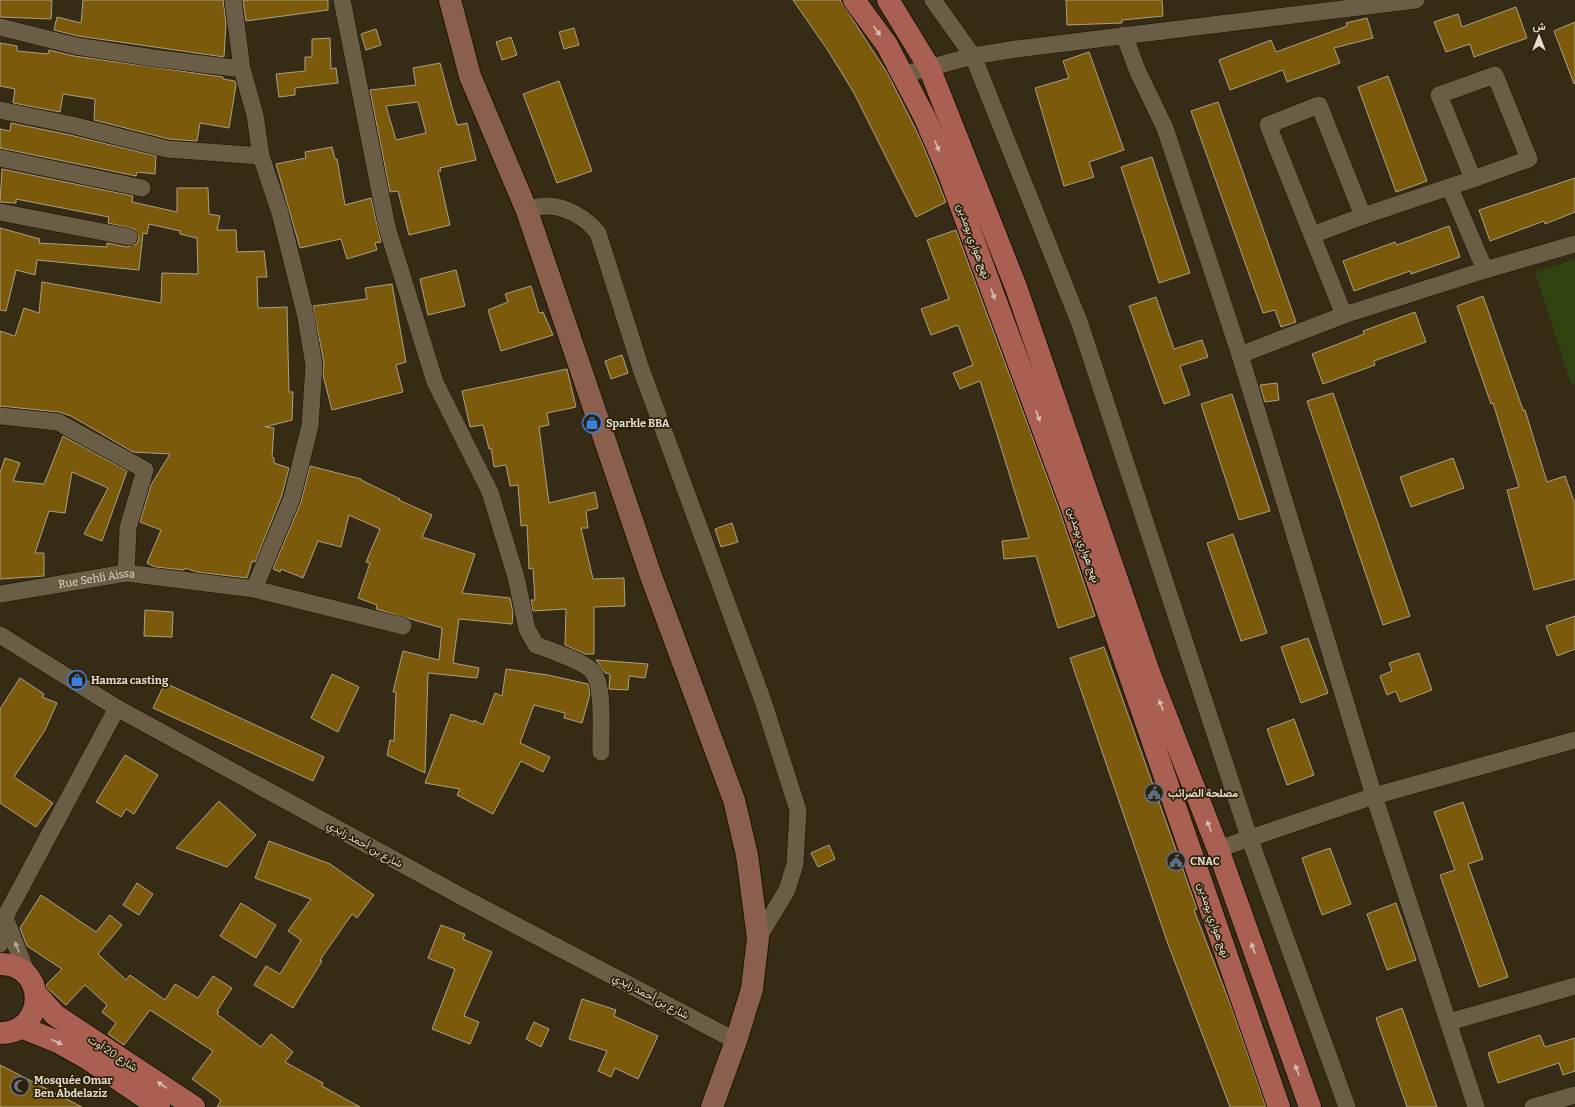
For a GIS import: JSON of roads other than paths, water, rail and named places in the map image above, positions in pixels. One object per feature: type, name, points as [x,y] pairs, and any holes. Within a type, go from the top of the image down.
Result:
[{"type":"main road","name":"نهج هواري بومدين","points":[[854,0],[887,45],[925,118],[949,174],[1066,494],[1279,1107]]},
{"type":"main road","name":"نهج هواري بومدين","points":[[888,0],[929,67],[1016,288],[1150,675],[1218,849],[1310,1107]]},
{"type":"main road","name":"شارع 20 أوت","points":[[0,964],[14,966],[32,985],[56,1015],[194,1107]]},
{"type":"main road","points":[[0,1033],[11,1032],[21,1027],[33,1013],[36,1004],[32,985]]},
{"type":"main road","name":"شارع 20 أوت","points":[[21,1027],[58,1042],[88,1059],[159,1107]]},
{"type":"street","points":[[233,0],[242,69],[255,115],[261,156],[282,220],[306,317],[314,365],[310,426],[292,498],[254,589]]},
{"type":"street","points":[[342,0],[386,227],[435,382],[490,492],[516,576],[527,629],[536,645],[557,652],[592,671],[599,687],[601,752]]},
{"type":"street","points":[[450,0],[470,76],[527,211],[651,576],[734,800],[747,855],[758,938],[752,989],[736,1041],[712,1107]]},
{"type":"street","points":[[933,0],[973,56],[1080,324],[1249,837],[1347,1107]]},
{"type":"street","points":[[902,75],[973,56],[1338,4],[1416,0]]},
{"type":"street","points":[[0,27],[76,46],[153,58],[242,69]]},
{"type":"street","points":[[1124,35],[1138,72],[1165,128],[1240,355],[1374,796],[1476,1107]]},
{"type":"street","points":[[1312,235],[1363,216],[1450,188],[1529,159],[1495,75],[1439,95],[1473,179]]},
{"type":"street","points":[[1344,314],[1268,125],[1319,105],[1363,216]]},
{"type":"street","points":[[0,110],[72,124],[167,149],[261,156]]},
{"type":"street","points":[[0,158],[142,188]]},
{"type":"street","points":[[1450,188],[1485,270]]},
{"type":"street","points":[[527,211],[536,207],[548,205],[564,209],[586,222],[598,233],[641,369],[763,701],[798,810],[795,864],[791,877],[777,909],[758,938]]},
{"type":"street","points":[[0,212],[129,237]]},
{"type":"street","points":[[1240,355],[1344,314],[1485,270],[1575,244]]},
{"type":"street","points":[[0,416],[58,422],[145,470],[128,528],[126,573]]},
{"type":"street","name":"Rue Sehli Aissa","points":[[0,594],[126,573],[254,589],[403,626]]},
{"type":"street","name":"شارع بن أحمد زايدي","points":[[0,635],[118,708],[466,899],[736,1041]]},
{"type":"street","points":[[0,944],[3,917],[118,708]]},
{"type":"street","points":[[1218,849],[1249,837],[1374,796],[1575,740]]},
{"type":"street","points":[[3,917],[32,985]]},
{"type":"street","points":[[1449,1022],[1575,986]]},
{"type":"street","points":[[1533,1107],[1574,1096]]},
{"type":"place","name":"Sparkle BBA","points":[[592,423]]},
{"type":"place","name":"Hamza casting","points":[[77,680]]},
{"type":"place","name":"مصلحة الضرائب","points":[[1154,793]]},
{"type":"place","name":"CNAC","points":[[1176,861]]},
{"type":"place","name":"Mosquée Omar Ben Abdelaziz","points":[[20,1086]]}]
